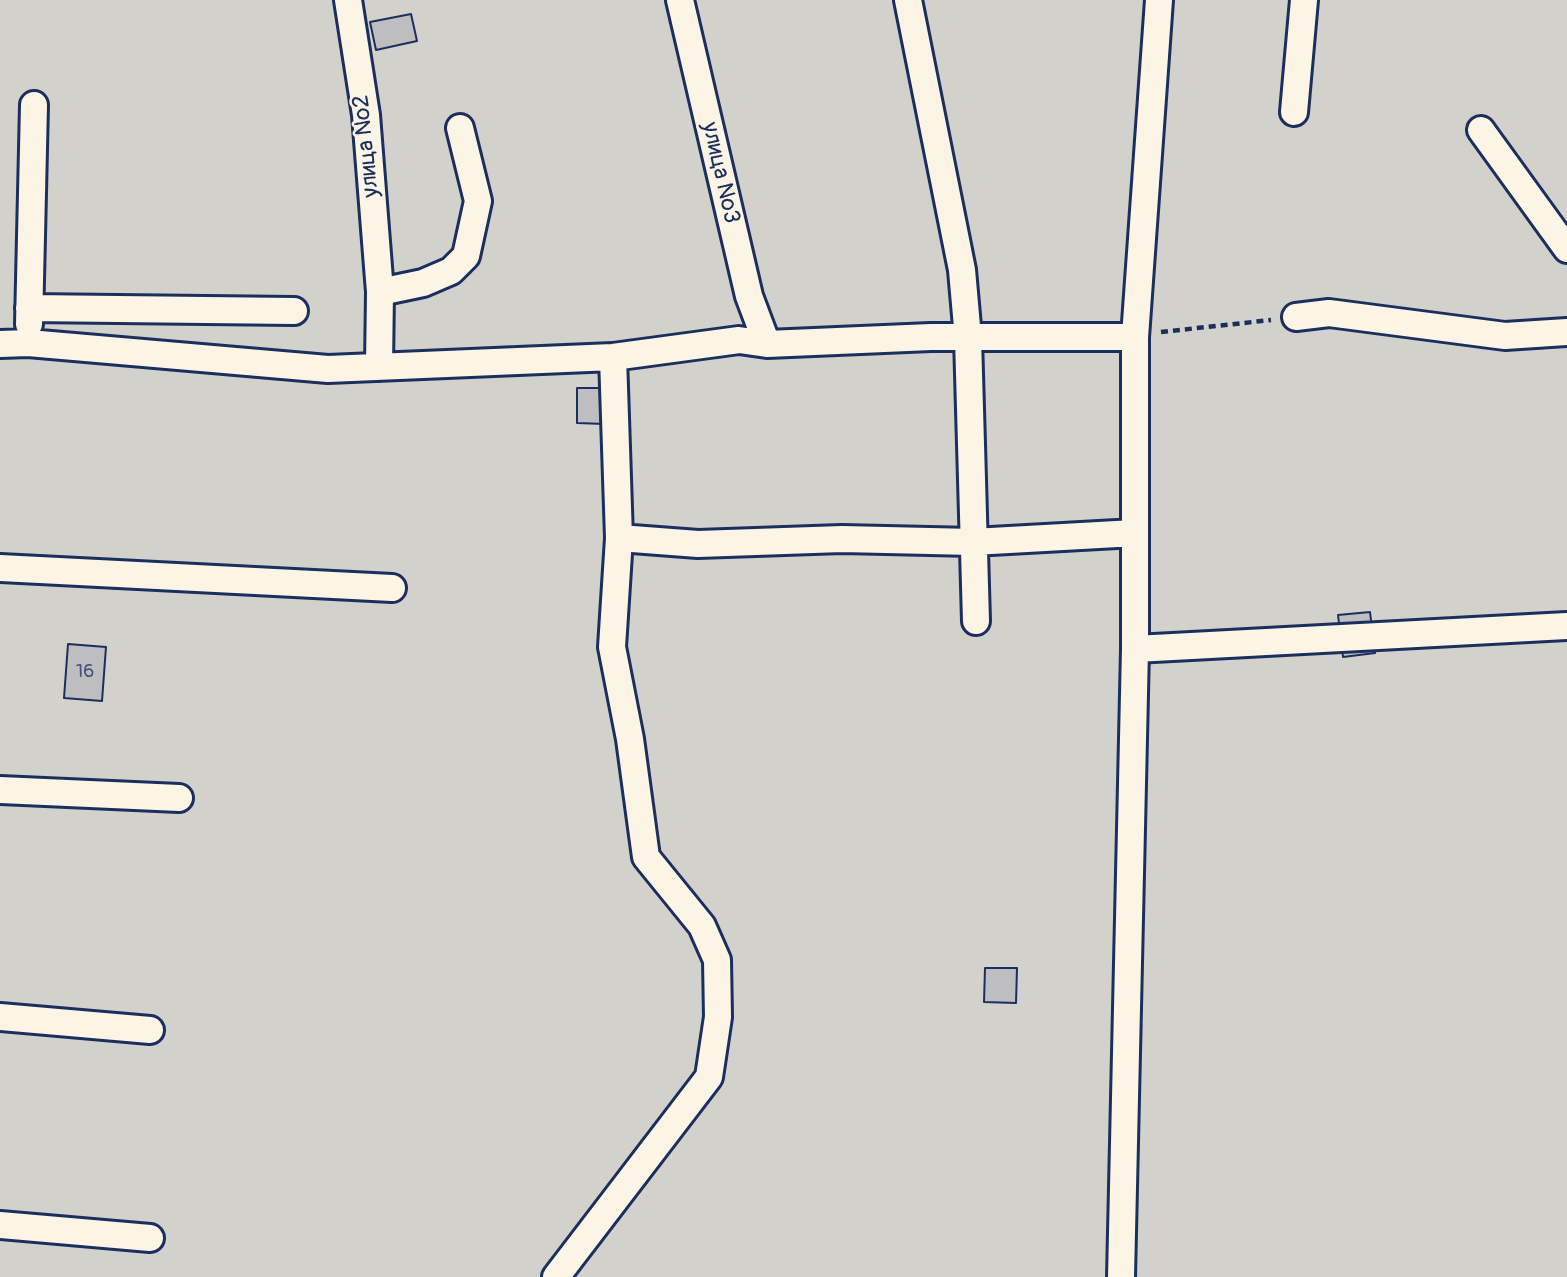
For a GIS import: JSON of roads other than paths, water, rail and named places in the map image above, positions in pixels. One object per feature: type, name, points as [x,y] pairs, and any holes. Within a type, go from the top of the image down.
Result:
[{"type":"street","name":"улица №2","points":[[348,0],[366,116],[380,292],[379,367]]},
{"type":"street","name":"улица №3","points":[[680,0],[749,296],[767,344]]},
{"type":"street","points":[[908,0],[962,270],[968,338],[976,621]]},
{"type":"street","points":[[1121,1277],[1135,649],[1135,337],[1159,0]]},
{"type":"street","points":[[1294,112],[1304,0]]},
{"type":"street","points":[[28,343],[34,105]]},
{"type":"street","points":[[380,292],[423,283],[451,271],[466,256],[478,201],[460,128]]},
{"type":"street","points":[[1481,130],[1567,249]]},
{"type":"street","points":[[29,308],[294,311]]},
{"type":"street","points":[[1296,317],[1329,313],[1505,336],[1567,332]]},
{"type":"street","points":[[0,344],[28,343],[328,369],[613,357],[739,340],[767,344],[968,338],[1135,337]]},
{"type":"street","points":[[556,1277],[709,1077],[718,1017],[717,960],[702,926],[646,857],[630,740],[612,647],[619,538],[613,357]]},
{"type":"street","points":[[619,538],[698,544],[842,540],[973,542],[1135,533]]},
{"type":"street","points":[[0,568],[392,589]]},
{"type":"street","points":[[1135,649],[1567,626]]},
{"type":"street","points":[[0,790],[179,798]]},
{"type":"street","points":[[0,1017],[150,1030]]},
{"type":"street","points":[[0,1225],[150,1238]]}]
